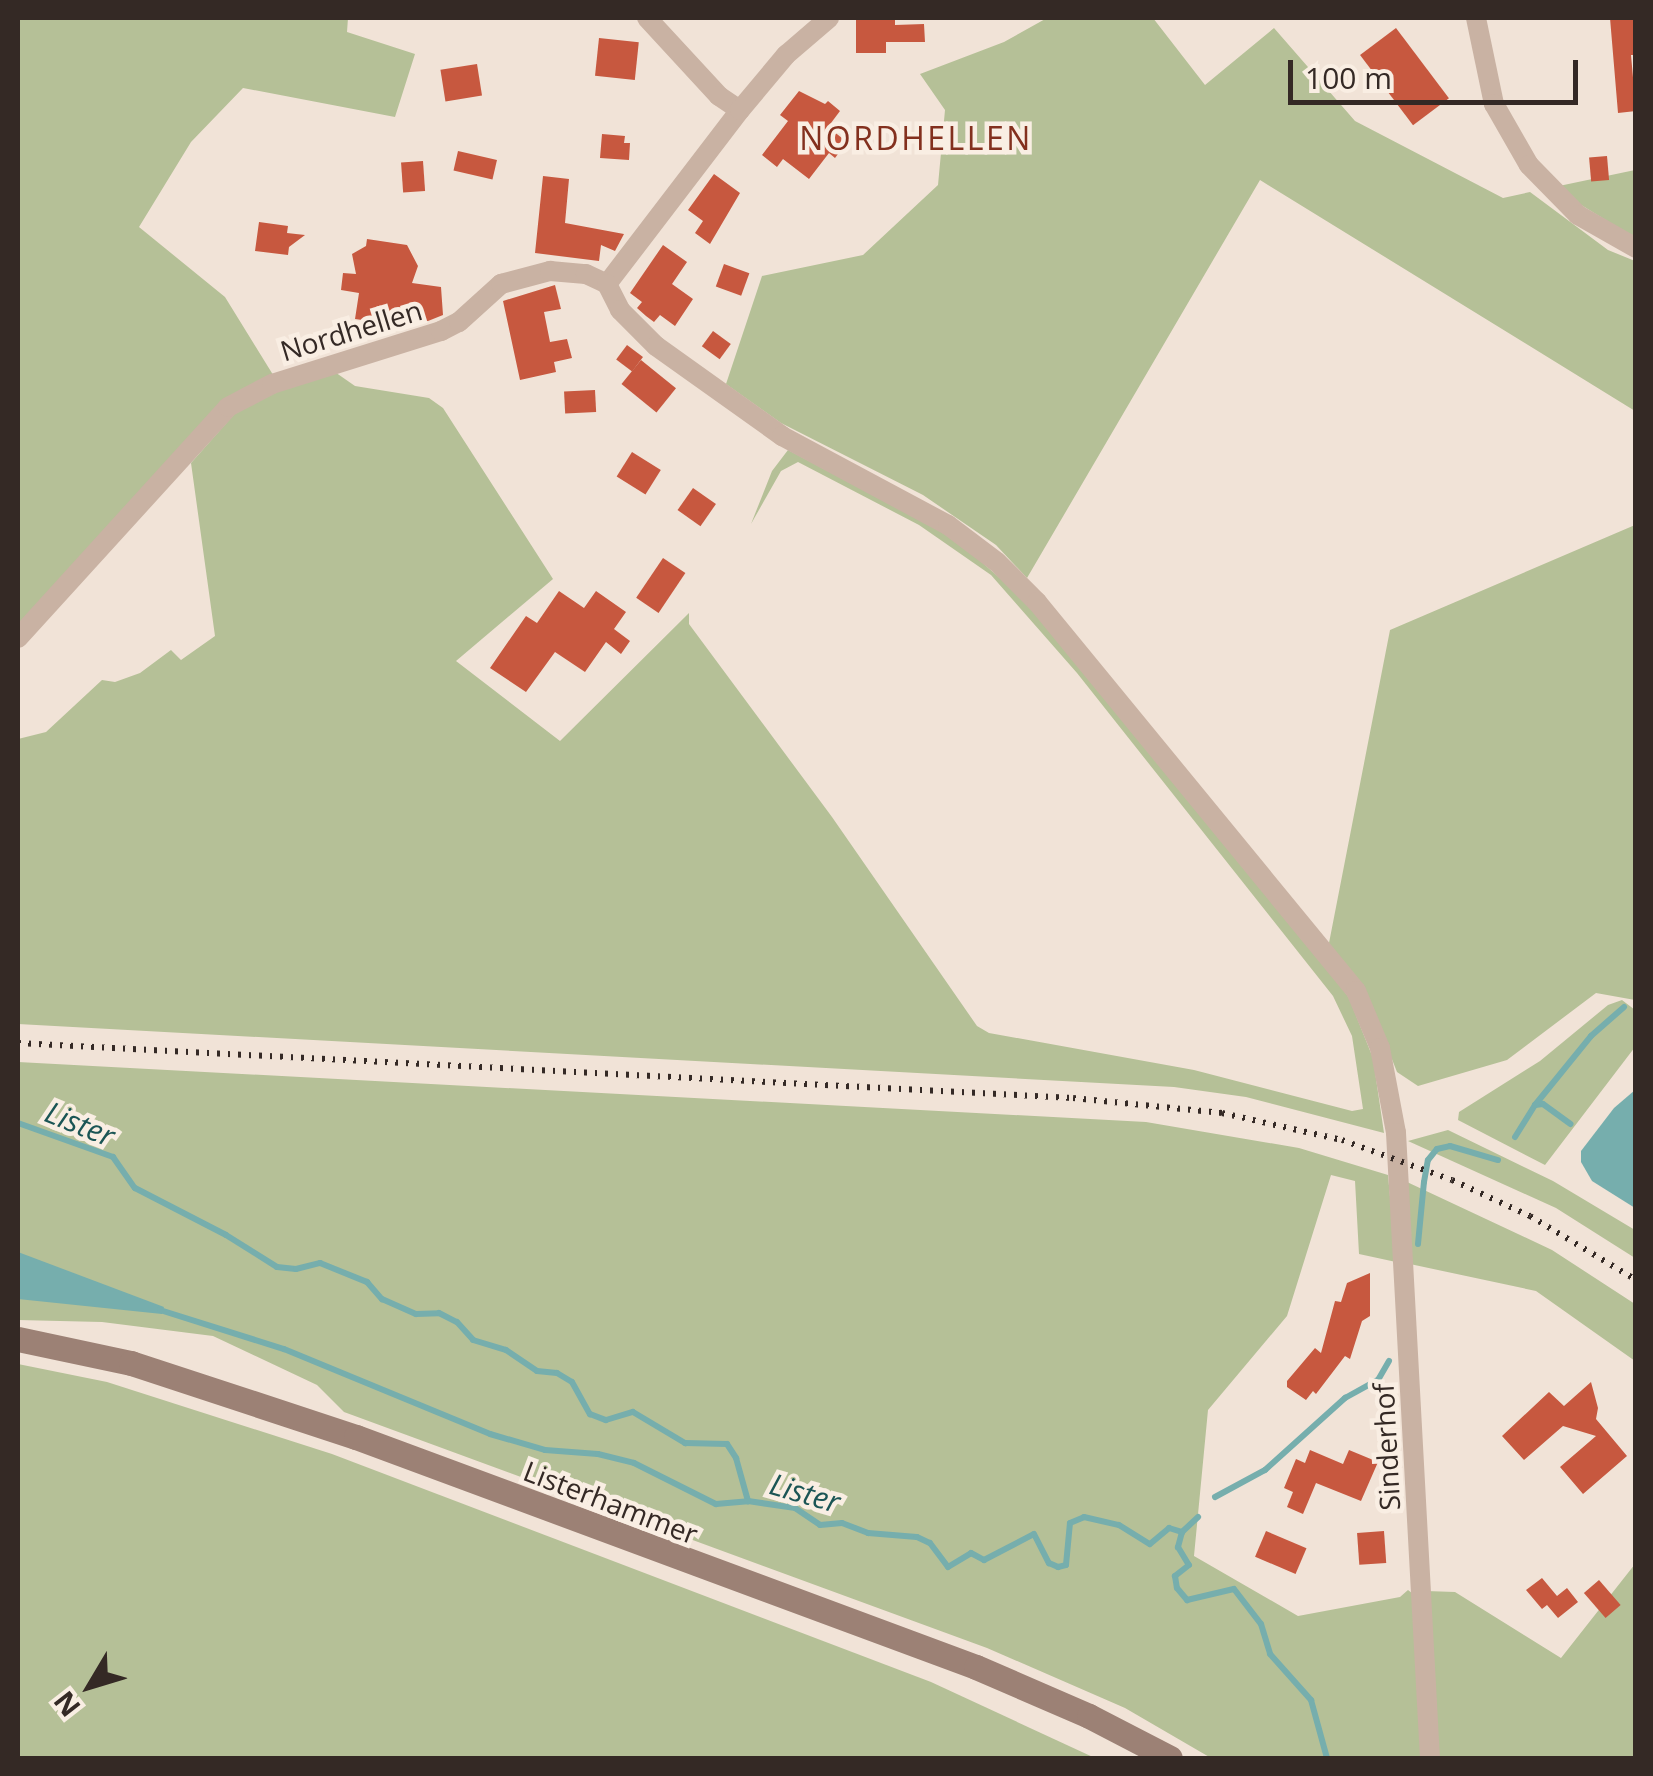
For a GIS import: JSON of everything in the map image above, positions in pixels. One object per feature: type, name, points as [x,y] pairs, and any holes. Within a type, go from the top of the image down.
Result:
[{"type":"main road","name":"Listerhammer","points":[[18,1339],[130,1363],[356,1437],[991,1673],[1089,1716],[1170,1758]]},
{"type":"street","points":[[647,18],[719,96],[740,110]]},
{"type":"street","points":[[607,284],[740,110],[786,56],[830,18]]},
{"type":"street","points":[[1476,18],[1494,104],[1529,165],[1578,215],[1636,248]]},
{"type":"street","name":"Nordhellen","points":[[18,638],[211,421],[248,394],[441,331],[458,322],[501,284],[519,276],[550,271],[586,274],[607,284]]},
{"type":"street","name":"Sinderhof","points":[[607,284],[620,310],[656,346],[782,436],[948,526],[998,562],[1037,602],[1356,991],[1380,1048],[1396,1133],[1430,1758]]},
{"type":"green space","points":[[18,18],[348,18],[347,32],[415,54],[395,117],[243,88],[191,142],[139,227],[225,297],[275,378],[236,395],[18,631]]},
{"type":"green space","points":[[1047,18],[1153,18],[1205,85],[1274,28],[1355,121],[1503,198],[1530,192],[1608,250],[1635,261],[1635,411],[1260,180],[1027,578],[996,545],[923,495],[781,423],[726,384],[762,276],[863,255],[938,185],[945,110],[920,74],[1004,42]]},
{"type":"green space","points":[[1635,170],[1635,238],[1573,200],[1559,186]]},
{"type":"green space","points":[[332,370],[355,386],[429,398],[443,408],[553,579],[456,661],[560,741],[689,613],[689,624],[832,817],[977,1026],[989,1033],[1194,1070],[1352,1111],[1363,1109],[1352,1036],[1333,996],[1077,673],[991,575],[919,525],[798,462],[781,471],[751,524],[772,471],[788,450],[952,536],[1026,601],[1327,967],[1349,998],[1373,1058],[1384,1133],[1246,1097],[1174,1087],[18,1024],[18,739],[46,732],[102,680],[115,682],[140,673],[171,650],[181,660],[215,636],[191,463],[246,401]]},
{"type":"green space","points":[[1635,525],[1635,1000],[1596,993],[1507,1060],[1418,1086],[1397,1072],[1378,1024],[1329,943],[1390,630]]},
{"type":"green space","points":[[1622,1000],[1635,1010],[1635,1047],[1545,1165],[1458,1120],[1459,1112],[1540,1061],[1608,1005]]},
{"type":"green space","points":[[18,1062],[1146,1122],[1299,1148],[1388,1175],[1396,1262],[1359,1254],[1355,1181],[1331,1175],[1287,1316],[1208,1410],[1194,1556],[1298,1616],[1400,1597],[1408,1590],[1417,1597],[1426,1758],[1211,1758],[1125,1708],[987,1648],[344,1412],[317,1385],[213,1336],[102,1322],[18,1320]]},
{"type":"green space","points":[[1448,1130],[1553,1181],[1635,1230],[1635,1258],[1556,1208],[1408,1141]]},
{"type":"green space","points":[[1407,1182],[1552,1250],[1635,1304],[1635,1361],[1536,1291],[1410,1264]]},
{"type":"green space","points":[[18,1364],[107,1382],[332,1454],[931,1682],[1095,1758],[18,1758]]},
{"type":"green space","points":[[1635,1564],[1635,1758],[1438,1758],[1426,1591],[1455,1592],[1561,1658]]},
{"type":"water","points":[[1635,1090],[1635,1208],[1592,1181],[1581,1162],[1581,1151],[1614,1108]]},
{"type":"water","points":[[18,1252],[164,1307],[162,1314],[18,1299]]},
{"type":"building","points":[[856,18],[895,18],[895,25],[924,24],[925,42],[886,42],[886,53],[856,53]]},
{"type":"building","points":[[1610,18],[1636,18],[1636,55],[1631,55],[1636,111],[1618,113]]},
{"type":"building","points":[[1396,28],[1449,98],[1413,125],[1360,55]]},
{"type":"building","points":[[599,38],[639,42],[635,80],[595,76]]},
{"type":"building","points":[[477,64],[482,96],[445,101],[440,70]]},
{"type":"building","points":[[799,91],[825,104],[828,101],[840,111],[828,127],[847,142],[835,158],[829,153],[809,179],[783,159],[777,167],[762,155],[788,121],[780,115]]},
{"type":"building","points":[[602,134],[625,136],[624,143],[630,143],[629,160],[600,158]]},
{"type":"building","points":[[458,151],[497,160],[492,179],[454,170]]},
{"type":"building","points":[[1607,156],[1609,180],[1591,181],[1589,158]]},
{"type":"building","points":[[423,161],[425,191],[403,192],[401,163]]},
{"type":"building","points":[[714,174],[740,193],[710,244],[695,233],[703,221],[688,210]]},
{"type":"building","points":[[543,176],[569,179],[565,223],[624,234],[615,251],[601,245],[599,261],[535,253]]},
{"type":"building","points":[[259,222],[288,226],[287,233],[305,235],[289,247],[288,255],[255,251]]},
{"type":"building","points":[[367,239],[407,245],[418,266],[412,283],[441,287],[443,315],[428,321],[398,318],[397,325],[355,319],[359,293],[341,290],[343,273],[356,274],[352,254],[366,246]]},
{"type":"building","points":[[663,245],[687,262],[672,284],[693,299],[675,326],[660,315],[654,322],[637,308],[642,302],[630,293]]},
{"type":"building","points":[[724,264],[749,273],[741,296],[716,287]]},
{"type":"building","points":[[555,285],[561,309],[544,312],[550,342],[567,339],[572,358],[554,362],[556,372],[520,380],[503,301]]},
{"type":"building","points":[[713,331],[731,344],[720,359],[702,346]]},
{"type":"building","points":[[627,345],[643,357],[632,371],[616,359]]},
{"type":"building","points":[[641,360],[676,388],[656,412],[621,384]]},
{"type":"building","points":[[595,390],[596,412],[565,414],[564,392]]},
{"type":"building","points":[[632,452],[661,470],[645,495],[617,477]]},
{"type":"building","points":[[693,488],[716,504],[700,526],[678,510]]},
{"type":"building","points":[[663,558],[685,573],[659,613],[636,598]]},
{"type":"building","points":[[559,591],[584,608],[596,591],[626,612],[614,629],[630,641],[621,654],[606,642],[585,672],[555,652],[526,692],[490,668],[526,616],[537,623]]},
{"type":"building","points":[[1370,1273],[1370,1316],[1362,1321],[1350,1359],[1345,1356],[1316,1394],[1313,1391],[1306,1400],[1287,1387],[1287,1381],[1315,1348],[1321,1353],[1335,1301],[1341,1302],[1347,1283]]},
{"type":"building","points":[[1591,1382],[1598,1408],[1596,1419],[1627,1456],[1583,1494],[1560,1467],[1596,1436],[1563,1426],[1524,1460],[1502,1436],[1549,1392],[1564,1406]]},
{"type":"building","points":[[1310,1450],[1343,1464],[1349,1450],[1378,1462],[1361,1501],[1316,1483],[1303,1514],[1287,1507],[1293,1492],[1284,1488],[1296,1459],[1305,1463]]},
{"type":"building","points":[[1266,1531],[1307,1548],[1296,1574],[1255,1557]]},
{"type":"building","points":[[1384,1531],[1386,1563],[1359,1565],[1357,1533]]},
{"type":"building","points":[[1542,1578],[1557,1596],[1567,1588],[1578,1602],[1558,1618],[1547,1605],[1542,1609],[1526,1590]]},
{"type":"building","points":[[1599,1580],[1621,1605],[1606,1618],[1584,1593]]},
{"type":"waterway","points":[[1515,1137],[1535,1105],[1591,1036],[1624,1007]]},
{"type":"waterway","points":[[1535,1105],[1543,1104],[1571,1124]]},
{"type":"waterway","name":"Lister","points":[[18,1123],[113,1157],[135,1188],[226,1235],[277,1267],[296,1269],[320,1263],[367,1282],[382,1299],[416,1314],[439,1313],[457,1322],[473,1340],[506,1350],[537,1371],[557,1373],[572,1382],[590,1414],[606,1420],[633,1412],[685,1443],[727,1444],[736,1458],[748,1501],[795,1508],[820,1525],[842,1523],[868,1533],[917,1537],[930,1543],[948,1567],[971,1553],[984,1560],[1034,1534],[1049,1563],[1066,1565],[1070,1523],[1084,1517],[1119,1525],[1150,1544],[1169,1528],[1182,1532],[1178,1547],[1189,1565],[1175,1576],[1177,1588],[1187,1600],[1234,1589],[1261,1624],[1270,1654],[1311,1700],[1327,1758]]},
{"type":"waterway","points":[[1418,1244],[1428,1160],[1437,1149],[1450,1146],[1498,1160]]},
{"type":"waterway","points":[[160,1310],[284,1349],[490,1434],[545,1450],[598,1454],[634,1463],[716,1504],[748,1501]]},
{"type":"waterway","points":[[1215,1497],[1265,1470],[1345,1398],[1378,1380],[1389,1361]]},
{"type":"waterway","points":[[1182,1532],[1198,1517]]},
{"type":"railway","points":[[18,1043],[1073,1098],[1222,1113],[1342,1140],[1452,1180],[1530,1216],[1636,1280]]},
{"type":"district","name":"NORDHELLEN","points":[[916,138]]}]
